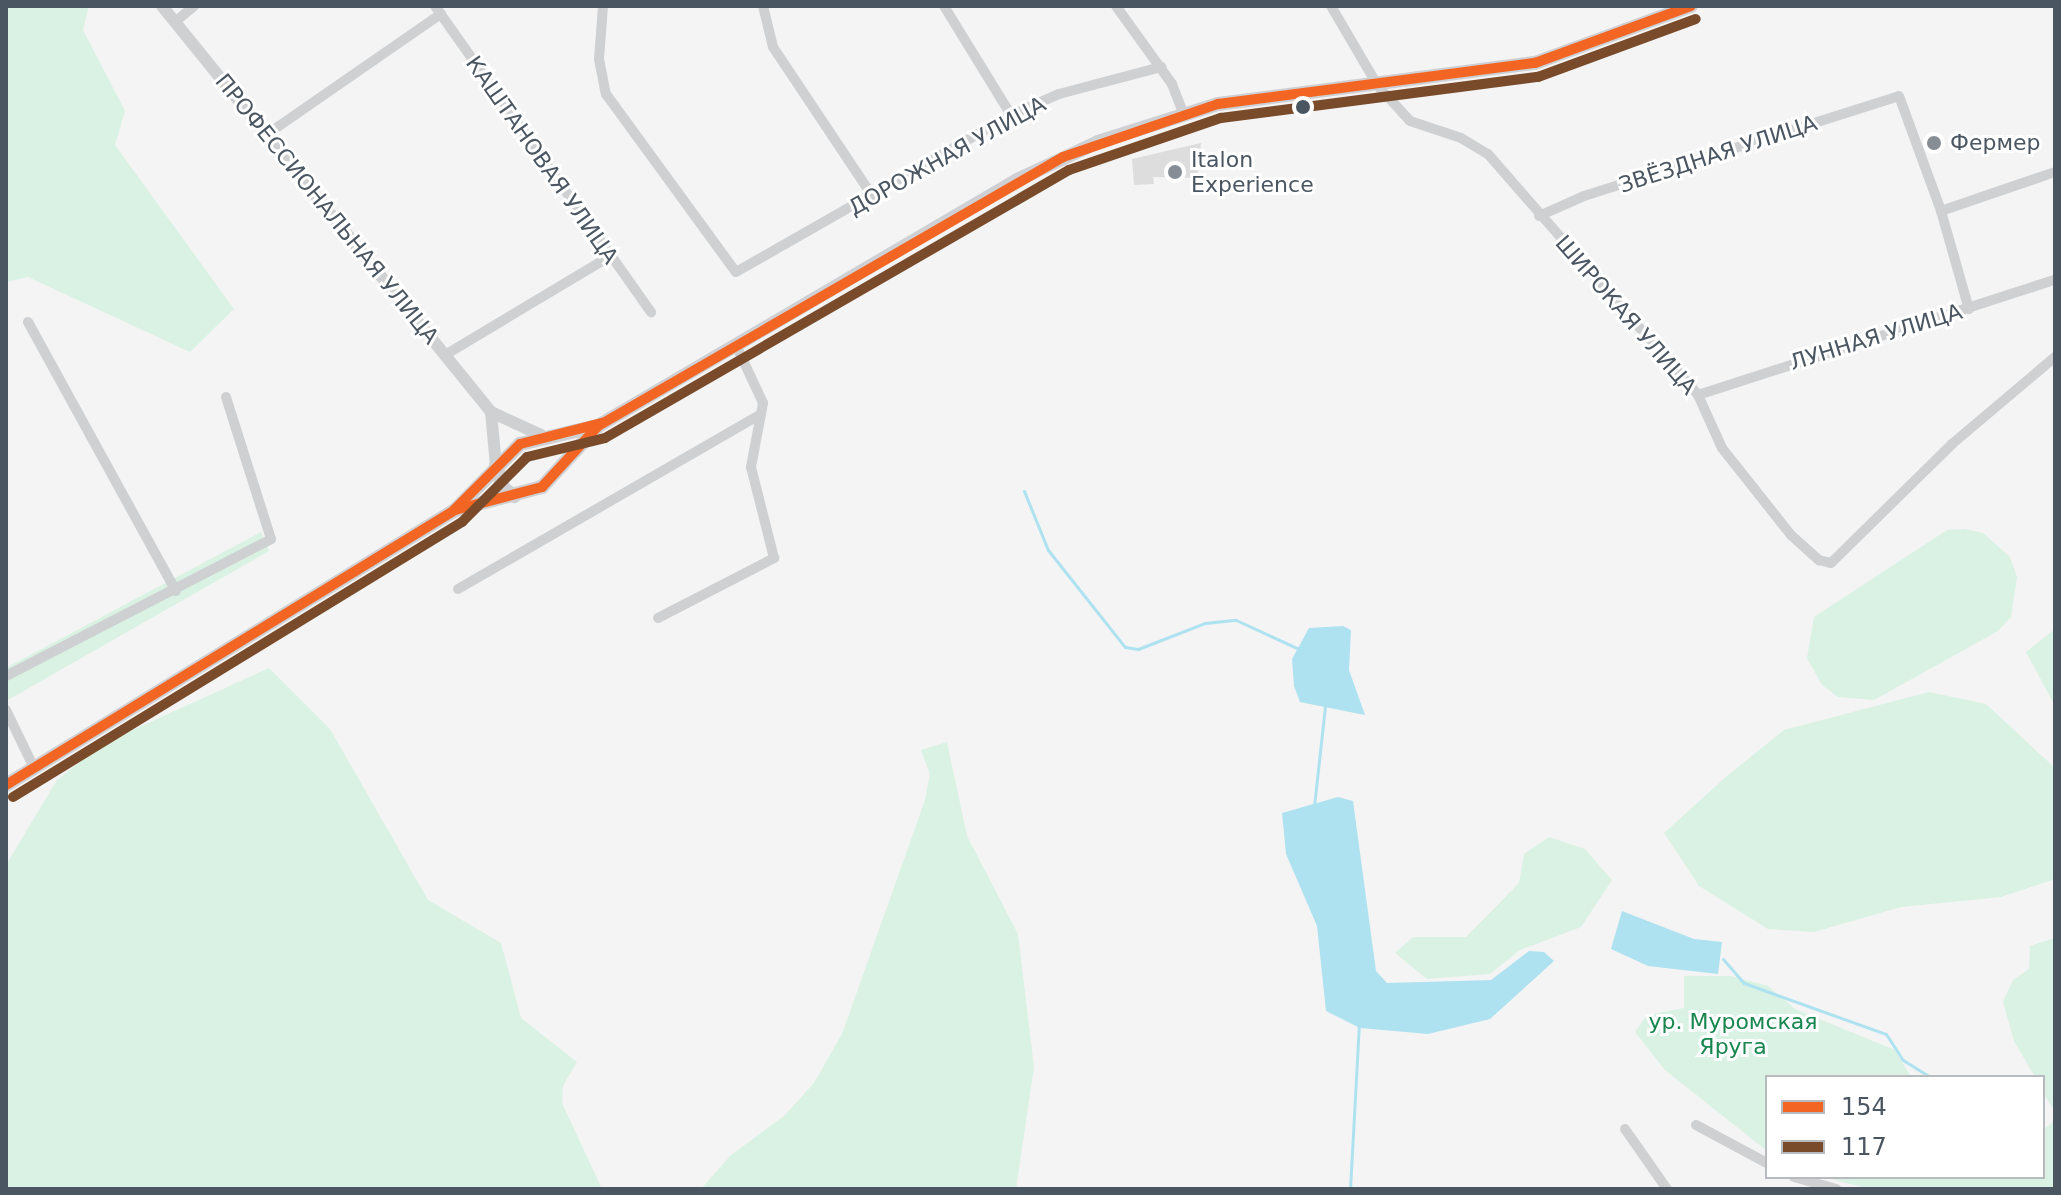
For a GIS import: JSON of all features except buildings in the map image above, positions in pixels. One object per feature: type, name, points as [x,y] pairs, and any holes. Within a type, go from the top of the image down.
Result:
[{"type":"main road","points":[[455,510],[542,487],[598,426],[1017,180],[1098,142],[1183,113],[1535,63],[1691,6]]},
{"type":"main road","points":[[6,785],[455,510],[513,448],[541,435],[598,426]]},
{"type":"main road","points":[[541,435],[559,445],[564,466]]},
{"type":"main road","points":[[496,466],[503,488],[514,496]]},
{"type":"street","name":"ПРОФЕССИОНАЛЬНАЯ УЛИЦА","points":[[162,6],[491,412]]},
{"type":"street","points":[[175,22],[194,6]]},
{"type":"street","name":"ДОРОЖНАЯ УЛИЦА","points":[[603,6],[599,59],[606,94],[728,264],[743,272],[1011,115],[1059,94],[1161,67]]},
{"type":"street","points":[[763,6],[773,47],[873,197]]},
{"type":"street","points":[[944,6],[1011,115]]},
{"type":"street","points":[[1116,6],[1161,67],[1183,113]]},
{"type":"street","name":"ШИРОКАЯ УЛИЦА","points":[[1331,6],[1378,86],[1410,121],[1482,149],[1698,395],[1722,448],[1791,535],[1831,563],[1952,444],[2055,357]]},
{"type":"street","points":[[266,135],[438,10]]},
{"type":"street","name":"КАШТАНОВАЯ УЛИЦА","points":[[438,10],[609,257],[651,312]]},
{"type":"street","name":"ЗВЁЗДНАЯ УЛИЦА","points":[[1539,216],[1584,196],[1899,96],[1941,211]]},
{"type":"street","points":[[1969,309],[1941,211],[2055,172]]},
{"type":"street","points":[[445,355],[609,257]]},
{"type":"street","name":"ЛУННАЯ УЛИЦА","points":[[1698,395],[2055,280]]},
{"type":"street","points":[[28,322],[176,591]]},
{"type":"street","points":[[658,618],[774,558],[751,467],[763,403],[736,345]]},
{"type":"street","points":[[6,676],[176,591],[271,539],[226,397]]},
{"type":"street","points":[[496,466],[491,412],[541,435]]},
{"type":"street","points":[[458,589],[761,414]]},
{"type":"street","points":[[6,710],[34,768]]},
{"type":"street","points":[[1696,1125],[1765,1162]]},
{"type":"street","points":[[1625,1129],[1667,1189]]},
{"type":"street","points":[[1801,1179],[1836,1189]]},
{"type":"green space","points":[[6,6],[89,6],[83,30],[125,111],[115,145],[234,309],[190,352],[28,277],[6,282]]},
{"type":"green space","points":[[1965,529],[1983,533],[2010,557],[2017,577],[2011,617],[1998,631],[1874,700],[1838,697],[1822,685],[1807,658],[1814,617],[1947,530]]},
{"type":"green space","points":[[261,532],[269,551],[6,701],[6,668]]},
{"type":"green space","points":[[2055,629],[2055,706],[2026,652]]},
{"type":"green space","points":[[269,668],[330,729],[428,900],[501,943],[521,1018],[577,1062],[563,1086],[562,1103],[602,1189],[6,1189],[6,865],[57,780],[104,743]]},
{"type":"green space","points":[[1929,692],[1986,704],[2055,768],[2055,879],[2001,897],[1901,907],[1814,932],[1768,929],[1699,886],[1664,833],[1727,776],[1784,730]]},
{"type":"green space","points":[[947,742],[967,836],[1018,934],[1034,1067],[1016,1189],[701,1189],[731,1155],[784,1116],[814,1083],[842,1034],[925,800],[930,774],[921,750]]},
{"type":"green space","points":[[1549,837],[1585,849],[1612,880],[1581,927],[1520,950],[1490,974],[1427,979],[1395,953],[1413,937],[1466,937],[1519,883],[1524,854]]},
{"type":"green space","points":[[2055,938],[2055,1112],[2045,1096],[2045,1075],[2034,1075],[2014,1041],[2003,1002],[2013,980],[2029,969],[2030,946]]},
{"type":"green space","name":"ур. Муромская Яруга","points":[[1684,976],[1731,976],[1768,986],[1795,1009],[1895,1050],[1910,1075],[1765,1075],[1765,1149],[1665,1070],[1635,1032],[1647,1015],[1684,1008]]},
{"type":"green space","points":[[2055,1120],[2055,1189],[1871,1189],[1830,1179],[2045,1179],[2045,1128]]},
{"type":"water","points":[[1343,626],[1351,630],[1349,670],[1365,715],[1300,702],[1294,686],[1292,659],[1309,628]]},
{"type":"water","points":[[1338,797],[1353,801],[1376,971],[1387,983],[1491,980],[1529,951],[1544,952],[1554,961],[1490,1019],[1428,1034],[1360,1028],[1326,1011],[1317,926],[1286,854],[1282,813]]},
{"type":"water","points":[[1622,911],[1694,939],[1722,942],[1718,974],[1648,966],[1611,949]]},
{"type":"waterway","points":[[1024,491],[1048,550],[1125,647],[1138,649],[1205,623],[1236,620],[1301,650]]},
{"type":"waterway","points":[[1314,806],[1325,707]]},
{"type":"waterway","points":[[1723,959],[1744,983],[1886,1034],[1903,1060],[1927,1075]]},
{"type":"waterway","points":[[1350,1189],[1359,1024]]},
{"type":"transit line","name":"154","points":[[6,785],[455,510],[542,487],[598,426],[1063,157],[1218,104],[1535,63],[1691,6]]},
{"type":"transit line","name":"117","points":[[13,797],[462,522],[527,457],[605,438],[1069,170],[1221,118],[1538,77],[1696,19]]},
{"type":"transit line","name":"154","points":[[454,510],[520,444],[602,423]]},
{"type":"place","name":"Фермер","points":[[1934,143]]},
{"type":"place","name":"Italon Experience","points":[[1175,172]]}]
